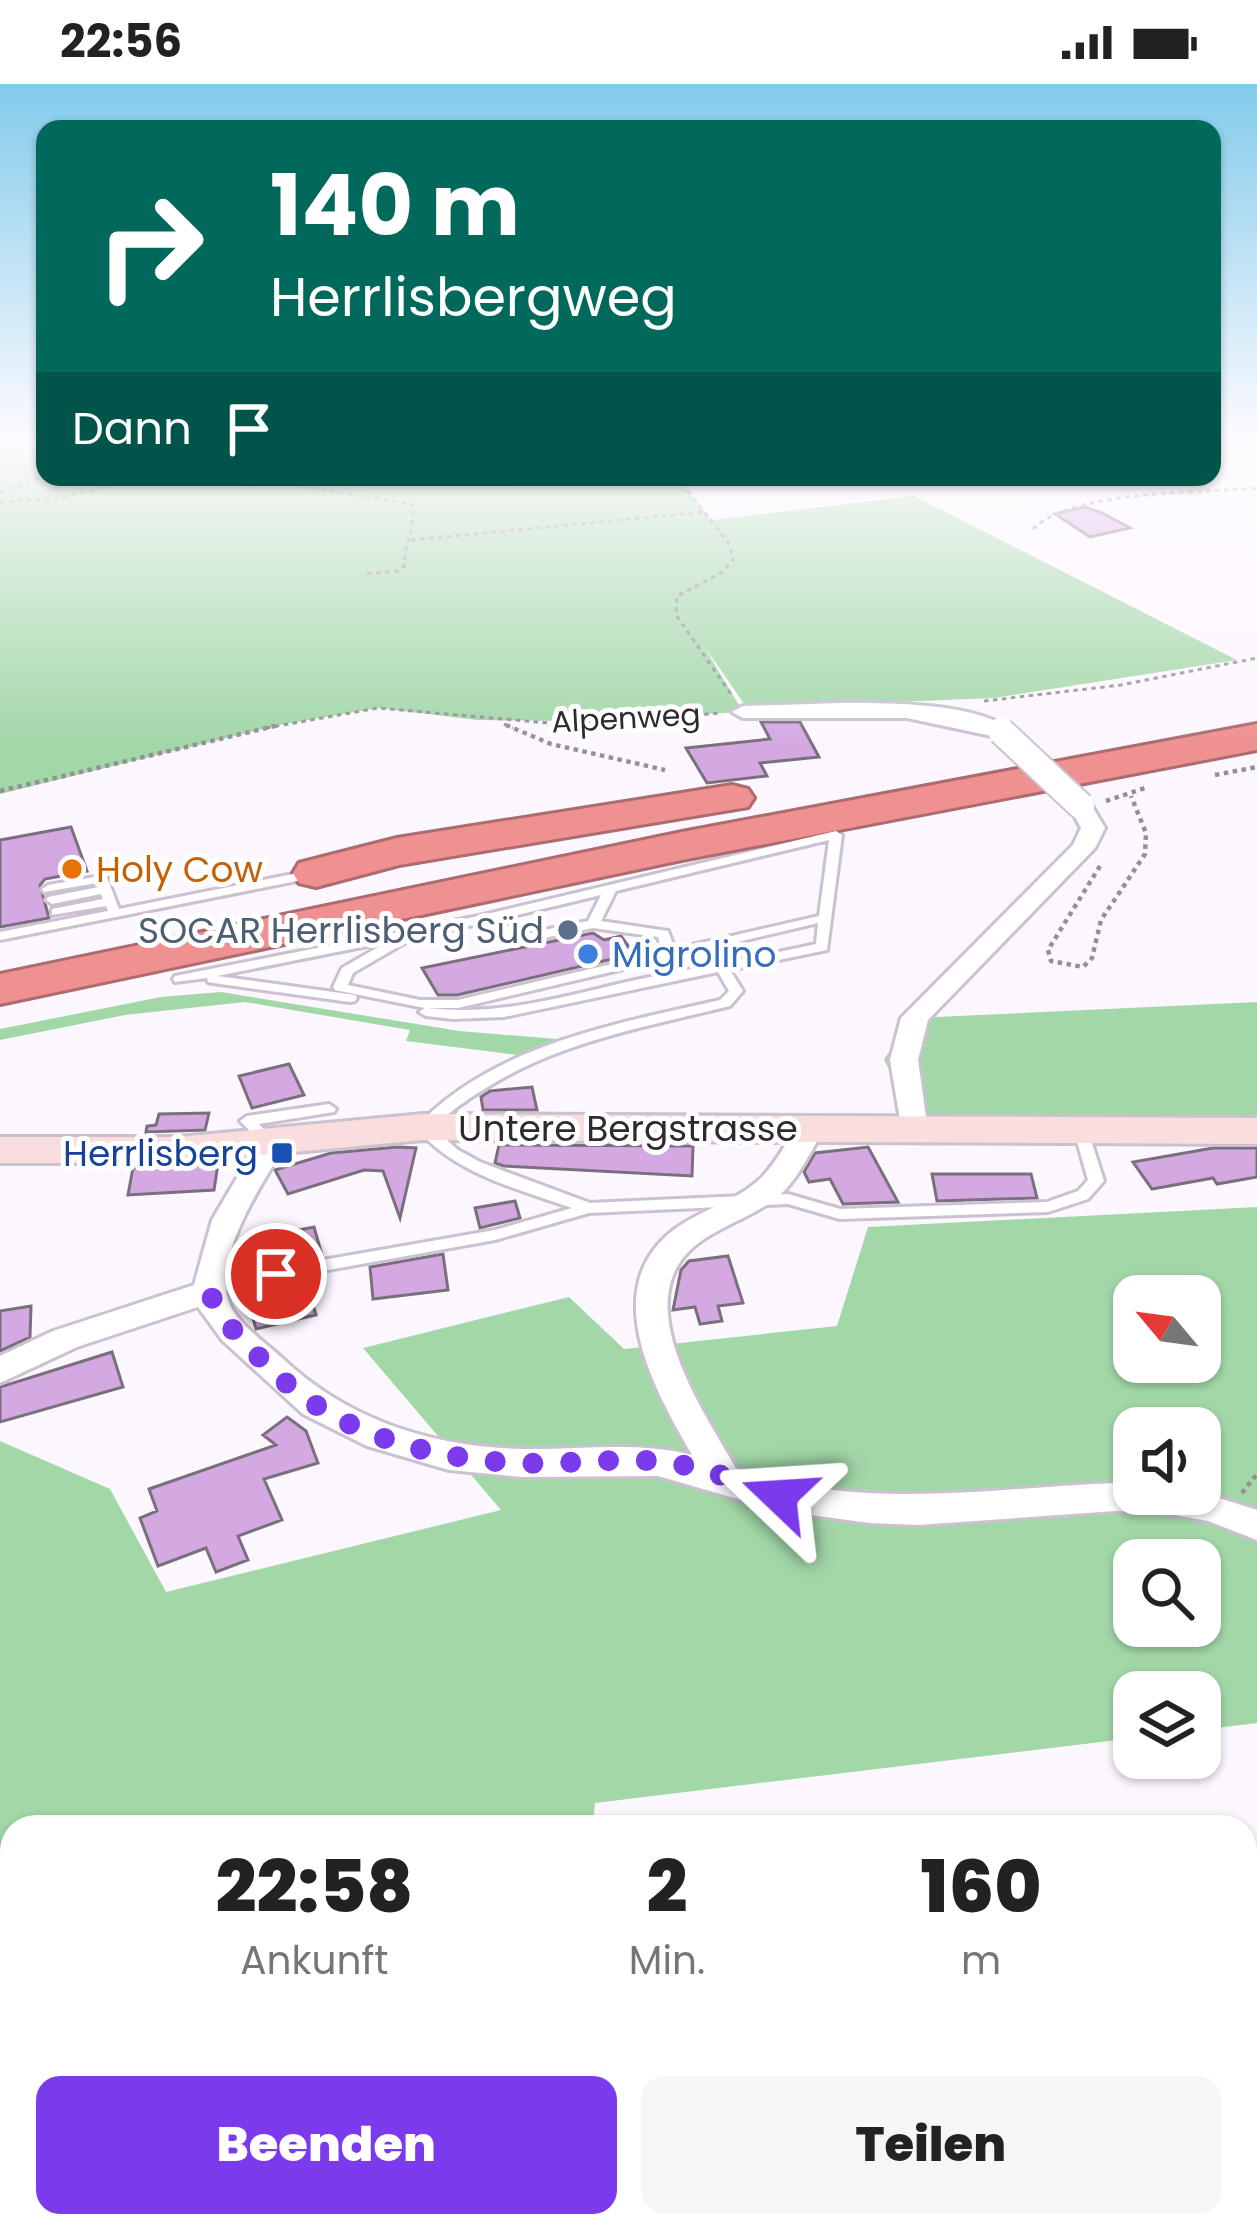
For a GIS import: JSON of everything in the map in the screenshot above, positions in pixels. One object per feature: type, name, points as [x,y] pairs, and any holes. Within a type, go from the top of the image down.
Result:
[{"type":"highway","points":[[316,873],[381,855],[1000,747],[1257,718]]},
{"type":"highway","points":[[836,836],[1147,772],[1257,737]]},
{"type":"highway","points":[[0,965],[1000,747]]},
{"type":"highway","points":[[0,989],[660,850],[1147,772]]},
{"type":"highway","points":[[0,1017],[180,979]]},
{"type":"main road","name":"Untere Bergstrasse","points":[[0,1150],[99,1153],[271,1144],[423,1127],[1257,1131]]},
{"type":"street","name":"Alpenweg","points":[[743,712],[817,710],[967,718],[1000,747]]},
{"type":"street","points":[[913,1131],[904,1060],[915,1018],[1083,848],[1087,817],[1000,747]]},
{"type":"street","points":[[722,1475],[674,1392],[656,1350],[652,1288],[676,1244],[772,1185],[809,1130]]},
{"type":"street","points":[[271,1144],[219,1238],[210,1291],[214,1307],[267,1365],[340,1421],[377,1438],[432,1453],[517,1463],[658,1461],[722,1475],[779,1496],[833,1506],[879,1510],[1126,1499],[1228,1510],[1257,1525]]},
{"type":"street","points":[[0,1371],[65,1339],[210,1291]]},
{"type":"lane","points":[[836,836],[822,946],[724,970],[497,1018],[465,1018],[251,982],[180,979],[479,920],[836,836]]},
{"type":"lane","points":[[111,901],[102,878],[52,900],[111,901],[316,873]]},
{"type":"lane","points":[[593,924],[610,888]]},
{"type":"lane","points":[[0,936],[111,901]]},
{"type":"lane","points":[[410,934],[347,971],[340,987],[420,1004],[458,1004],[824,918]]},
{"type":"lane","points":[[479,920],[524,938],[593,924],[663,934],[682,978]]},
{"type":"lane","points":[[589,1208],[518,1182],[433,1142],[423,1127],[454,1098],[556,1043],[725,1003],[736,991],[724,970]]},
{"type":"lane","points":[[271,1144],[247,1120],[329,1109]]},
{"type":"lane","points":[[210,1291],[237,1281],[495,1234],[589,1208],[788,1198],[840,1214],[1048,1207],[1083,1195],[1096,1180],[1081,1131]]},
{"type":"path","points":[[364,574],[398,571],[404,566],[407,544]]},
{"type":"path","points":[[730,544],[734,560],[721,573],[677,596],[676,615],[743,712]]},
{"type":"path","points":[[970,702],[1121,685],[1257,658]]},
{"type":"path","name":"Alpenweg","points":[[0,791],[279,724],[378,708],[560,724],[743,712]]},
{"type":"path","points":[[498,721],[551,744],[665,770]]},
{"type":"path","points":[[1196,778],[1257,767]]},
{"type":"path","points":[[1087,817],[1104,832],[1109,846],[1048,950],[1051,961],[1064,968],[1083,967],[1092,958],[1101,920],[1145,854],[1146,833],[1131,796],[1147,772]]},
{"type":"green space","points":[[0,544],[1009,544],[1237,660],[994,698],[747,708],[702,643],[743,712],[562,721],[477,720],[378,708],[279,725],[0,794]]},
{"type":"green space","points":[[221,992],[459,1031],[557,1039],[525,1056],[406,1041],[410,1030],[245,1002],[125,1015],[0,1040],[0,1029],[161,997]]},
{"type":"green space","points":[[1257,1002],[1257,1116],[911,1114],[884,1059],[915,1018]]},
{"type":"green space","points":[[1257,1207],[1257,1723],[1221,1727],[1221,1671],[1113,1671],[1113,1741],[595,1803],[594,1815],[0,1815],[0,1441],[110,1489],[166,1592],[501,1510],[363,1348],[569,1297],[624,1349],[837,1326],[868,1227]]},
{"type":"building","points":[[761,722],[800,722],[819,757],[760,763],[767,776],[707,783],[686,748],[770,739]]},
{"type":"building","points":[[71,827],[87,871],[45,879],[40,885],[49,918],[0,927],[0,840]]},
{"type":"building","points":[[593,933],[604,940],[621,936],[634,954],[457,995],[438,995],[422,968]]},
{"type":"building","points":[[289,1064],[304,1095],[252,1108],[239,1076]]},
{"type":"building","points":[[532,1087],[537,1110],[483,1110],[481,1097],[490,1091]]},
{"type":"building","points":[[209,1113],[205,1130],[146,1132],[147,1126],[156,1125],[159,1114]]},
{"type":"building","points":[[499,1145],[693,1146],[692,1176],[504,1166],[495,1163]]},
{"type":"building","points":[[868,1147],[898,1202],[843,1204],[830,1179],[809,1182],[804,1172],[815,1153]]},
{"type":"building","points":[[416,1148],[400,1218],[383,1171],[364,1170],[288,1194],[275,1170],[331,1153]]},
{"type":"building","points":[[1213,1148],[1257,1148],[1257,1177],[1217,1184],[1213,1178],[1152,1189],[1133,1162]]},
{"type":"building","points":[[218,1164],[214,1190],[128,1195],[133,1168]]},
{"type":"building","points":[[932,1174],[1031,1174],[1037,1198],[937,1201]]},
{"type":"building","points":[[515,1201],[520,1218],[480,1228],[475,1208]]},
{"type":"building","points":[[314,1227],[322,1255],[234,1271],[239,1242]]},
{"type":"building","points":[[443,1254],[448,1290],[373,1299],[370,1267]]},
{"type":"building","points":[[728,1256],[743,1303],[718,1306],[722,1321],[700,1324],[695,1307],[673,1310],[681,1270],[689,1261]]},
{"type":"building","points":[[305,1279],[316,1315],[256,1329],[245,1290]]},
{"type":"building","points":[[31,1306],[30,1337],[0,1351],[0,1311]]},
{"type":"building","points":[[112,1352],[123,1387],[0,1422],[0,1387]]},
{"type":"building","points":[[287,1417],[306,1431],[318,1463],[264,1479],[282,1520],[238,1536],[248,1560],[216,1572],[206,1548],[158,1566],[140,1518],[157,1511],[149,1489],[276,1445],[263,1435]]},
{"type":"place","name":"Holy Cow","points":[[72,869]]},
{"type":"place","name":"SOCAR Herrlisberg Süd","points":[[568,930]]},
{"type":"place","name":"Migrolino","points":[[588,954]]},
{"type":"place","name":"Herrlisberg","points":[[282,1153]]},
{"type":"route","points":[[276,1274],[210,1291],[214,1307],[267,1365],[309,1401],[377,1438],[432,1453],[517,1463],[658,1461],[722,1475],[779,1496]]}]
